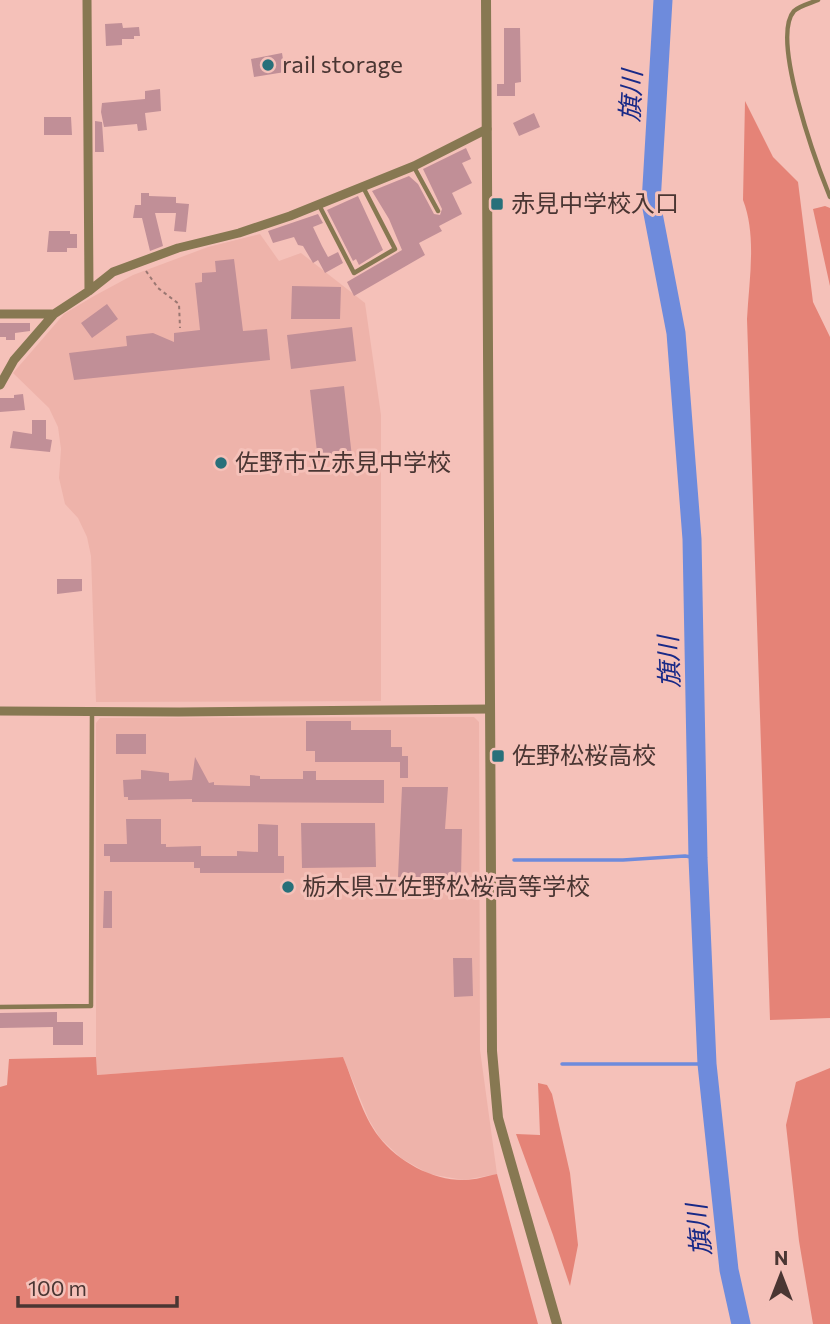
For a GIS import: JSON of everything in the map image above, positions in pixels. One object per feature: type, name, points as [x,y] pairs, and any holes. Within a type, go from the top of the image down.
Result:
[{"type":"street","points":[[87,0],[89,291]]},
{"type":"street","points":[[486,0],[490,911],[494,1086],[498,1118],[507,1153],[557,1324]]},
{"type":"street","points":[[0,385],[14,360],[54,314],[113,272],[178,248],[239,233],[319,204],[414,166],[487,129]]},
{"type":"street","points":[[0,314],[54,314]]},
{"type":"street","points":[[0,711],[490,709]]},
{"type":"lane","points":[[818,0],[795,10],[790,19],[787,30],[788,56],[794,89],[830,197]]},
{"type":"lane","points":[[414,166],[438,211]]},
{"type":"lane","points":[[319,204],[354,273],[395,249],[363,187]]},
{"type":"lane","points":[[0,1007],[92,1006],[92,712]]},
{"type":"path","points":[[139,262],[158,288],[179,304],[180,328]]},
{"type":"shaded area","points":[[745,101],[773,157],[798,182],[813,302],[830,337],[830,1018],[770,1020],[747,319],[751,243],[743,200]]},
{"type":"shaded area","points":[[825,206],[830,208],[830,286],[813,209]]},
{"type":"shaded area","name":"佐野市立赤見中学校","points":[[260,234],[279,261],[301,253],[365,303],[381,415],[381,701],[96,702],[91,556],[87,537],[78,518],[65,504],[59,478],[61,449],[58,427],[49,408],[13,373],[64,314],[94,296],[133,275],[208,247]]},
{"type":"shaded area","name":"栃木県立佐野松桜高等学校","points":[[474,717],[479,722],[480,1050],[497,1174],[464,1180],[429,1174],[401,1158],[380,1138],[369,1120],[343,1057],[96,1075],[96,723],[100,718]]},
{"type":"shaded area","points":[[96,1057],[97,1075],[343,1057],[368,1119],[379,1137],[406,1162],[429,1173],[453,1179],[469,1180],[497,1174],[538,1324],[0,1324],[0,1087],[7,1085],[9,1059]]},
{"type":"shaded area","points":[[830,1068],[830,1324],[813,1324],[799,1241],[786,1125],[796,1082]]},
{"type":"shaded area","points":[[538,1083],[547,1085],[552,1094],[570,1173],[578,1245],[570,1286],[516,1134],[540,1135]]},
{"type":"building","points":[[122,23],[123,28],[139,27],[140,36],[122,39],[122,45],[106,46],[105,24]]},
{"type":"building","points":[[504,28],[520,28],[521,82],[515,83],[515,96],[497,96],[497,84],[504,84]]},
{"type":"building","name":"rail storage","points":[[282,53],[285,72],[254,77],[251,59]]},
{"type":"building","points":[[160,89],[161,111],[145,113],[147,130],[138,131],[137,124],[104,127],[102,103],[145,99],[145,91]]},
{"type":"building","points":[[534,113],[540,127],[519,136],[513,123]]},
{"type":"building","points":[[44,117],[71,117],[72,135],[44,135]]},
{"type":"building","points":[[95,121],[102,122],[104,152],[95,152]]},
{"type":"building","points":[[466,148],[471,159],[462,163],[472,183],[452,193],[462,214],[439,226],[442,231],[419,243],[425,255],[354,296],[347,282],[402,250],[389,219],[372,191],[409,176],[418,184],[434,214],[440,215],[442,209],[423,169]]},
{"type":"building","points":[[141,193],[176,197],[176,203],[189,204],[186,232],[174,231],[176,213],[155,213],[163,246],[150,251],[142,218],[133,218],[135,205],[141,205]]},
{"type":"building","points":[[358,196],[383,250],[359,265],[356,259],[353,261],[327,210]]},
{"type":"building","points":[[318,214],[323,223],[313,227],[322,246],[328,257],[338,252],[343,263],[325,273],[318,260],[313,263],[294,237],[273,243],[268,231]]},
{"type":"building","points":[[49,231],[70,231],[70,234],[77,234],[77,248],[67,248],[67,252],[47,252]]},
{"type":"building","points":[[234,259],[243,331],[267,329],[270,360],[74,380],[69,353],[127,346],[126,336],[153,333],[174,342],[174,333],[200,330],[195,283],[202,282],[202,273],[216,272],[215,261]]},
{"type":"building","points":[[292,286],[341,287],[340,319],[291,319]]},
{"type":"building","points":[[107,304],[118,319],[92,338],[81,323]]},
{"type":"building","points":[[0,323],[30,323],[30,331],[15,333],[15,340],[6,340],[6,337],[0,337]]},
{"type":"building","points":[[352,327],[356,361],[291,369],[287,335]]},
{"type":"building","points":[[344,386],[352,457],[318,461],[310,390]]},
{"type":"building","points":[[23,394],[25,410],[0,412],[0,398],[14,398],[14,395]]},
{"type":"building","points":[[32,420],[46,420],[46,439],[52,440],[50,452],[10,448],[13,431],[32,434]]},
{"type":"building","points":[[57,579],[82,579],[82,591],[57,594]]},
{"type":"building","points":[[306,721],[351,721],[351,730],[391,730],[391,747],[402,747],[402,756],[408,756],[408,778],[400,778],[400,762],[315,762],[315,751],[306,751]]},
{"type":"building","points":[[116,734],[146,734],[146,754],[116,754]]},
{"type":"building","points":[[195,757],[209,783],[214,782],[214,785],[250,786],[250,775],[260,776],[260,779],[303,779],[303,771],[316,771],[316,780],[384,780],[384,803],[192,802],[192,799],[128,800],[128,797],[124,797],[123,780],[141,779],[141,770],[169,773],[169,781],[192,780]]},
{"type":"building","points":[[402,787],[448,787],[445,829],[462,829],[461,878],[398,877]]},
{"type":"building","points":[[126,819],[161,819],[161,844],[166,844],[166,847],[201,846],[201,856],[237,856],[237,851],[258,852],[258,824],[278,825],[278,856],[284,856],[284,873],[200,873],[200,868],[194,868],[194,862],[110,862],[110,856],[104,856],[104,844],[127,844]]},
{"type":"building","points":[[301,823],[375,823],[376,867],[302,868]]},
{"type":"building","points":[[104,891],[112,891],[112,928],[103,928]]},
{"type":"building","points":[[453,958],[472,958],[473,996],[454,997]]},
{"type":"building","points":[[57,1012],[57,1022],[83,1022],[83,1045],[53,1045],[53,1027],[0,1028],[0,1013]]},
{"type":"waterway","name":"旗川","points":[[663,0],[651,203],[676,333],[692,539],[698,858],[707,1064],[729,1270],[741,1324]]},
{"type":"waterway","points":[[514,860],[623,860],[685,856],[698,858]]},
{"type":"waterway","points":[[562,1064],[707,1064]]},
{"type":"place","name":"rail storage","points":[[268,65]]},
{"type":"place","name":"赤見中学校入口","points":[[497,204]]},
{"type":"place","name":"佐野市立赤見中学校","points":[[221,463]]},
{"type":"place","name":"佐野松桜高校","points":[[498,756]]},
{"type":"place","name":"栃木県立佐野松桜高等学校","points":[[288,887]]}]
